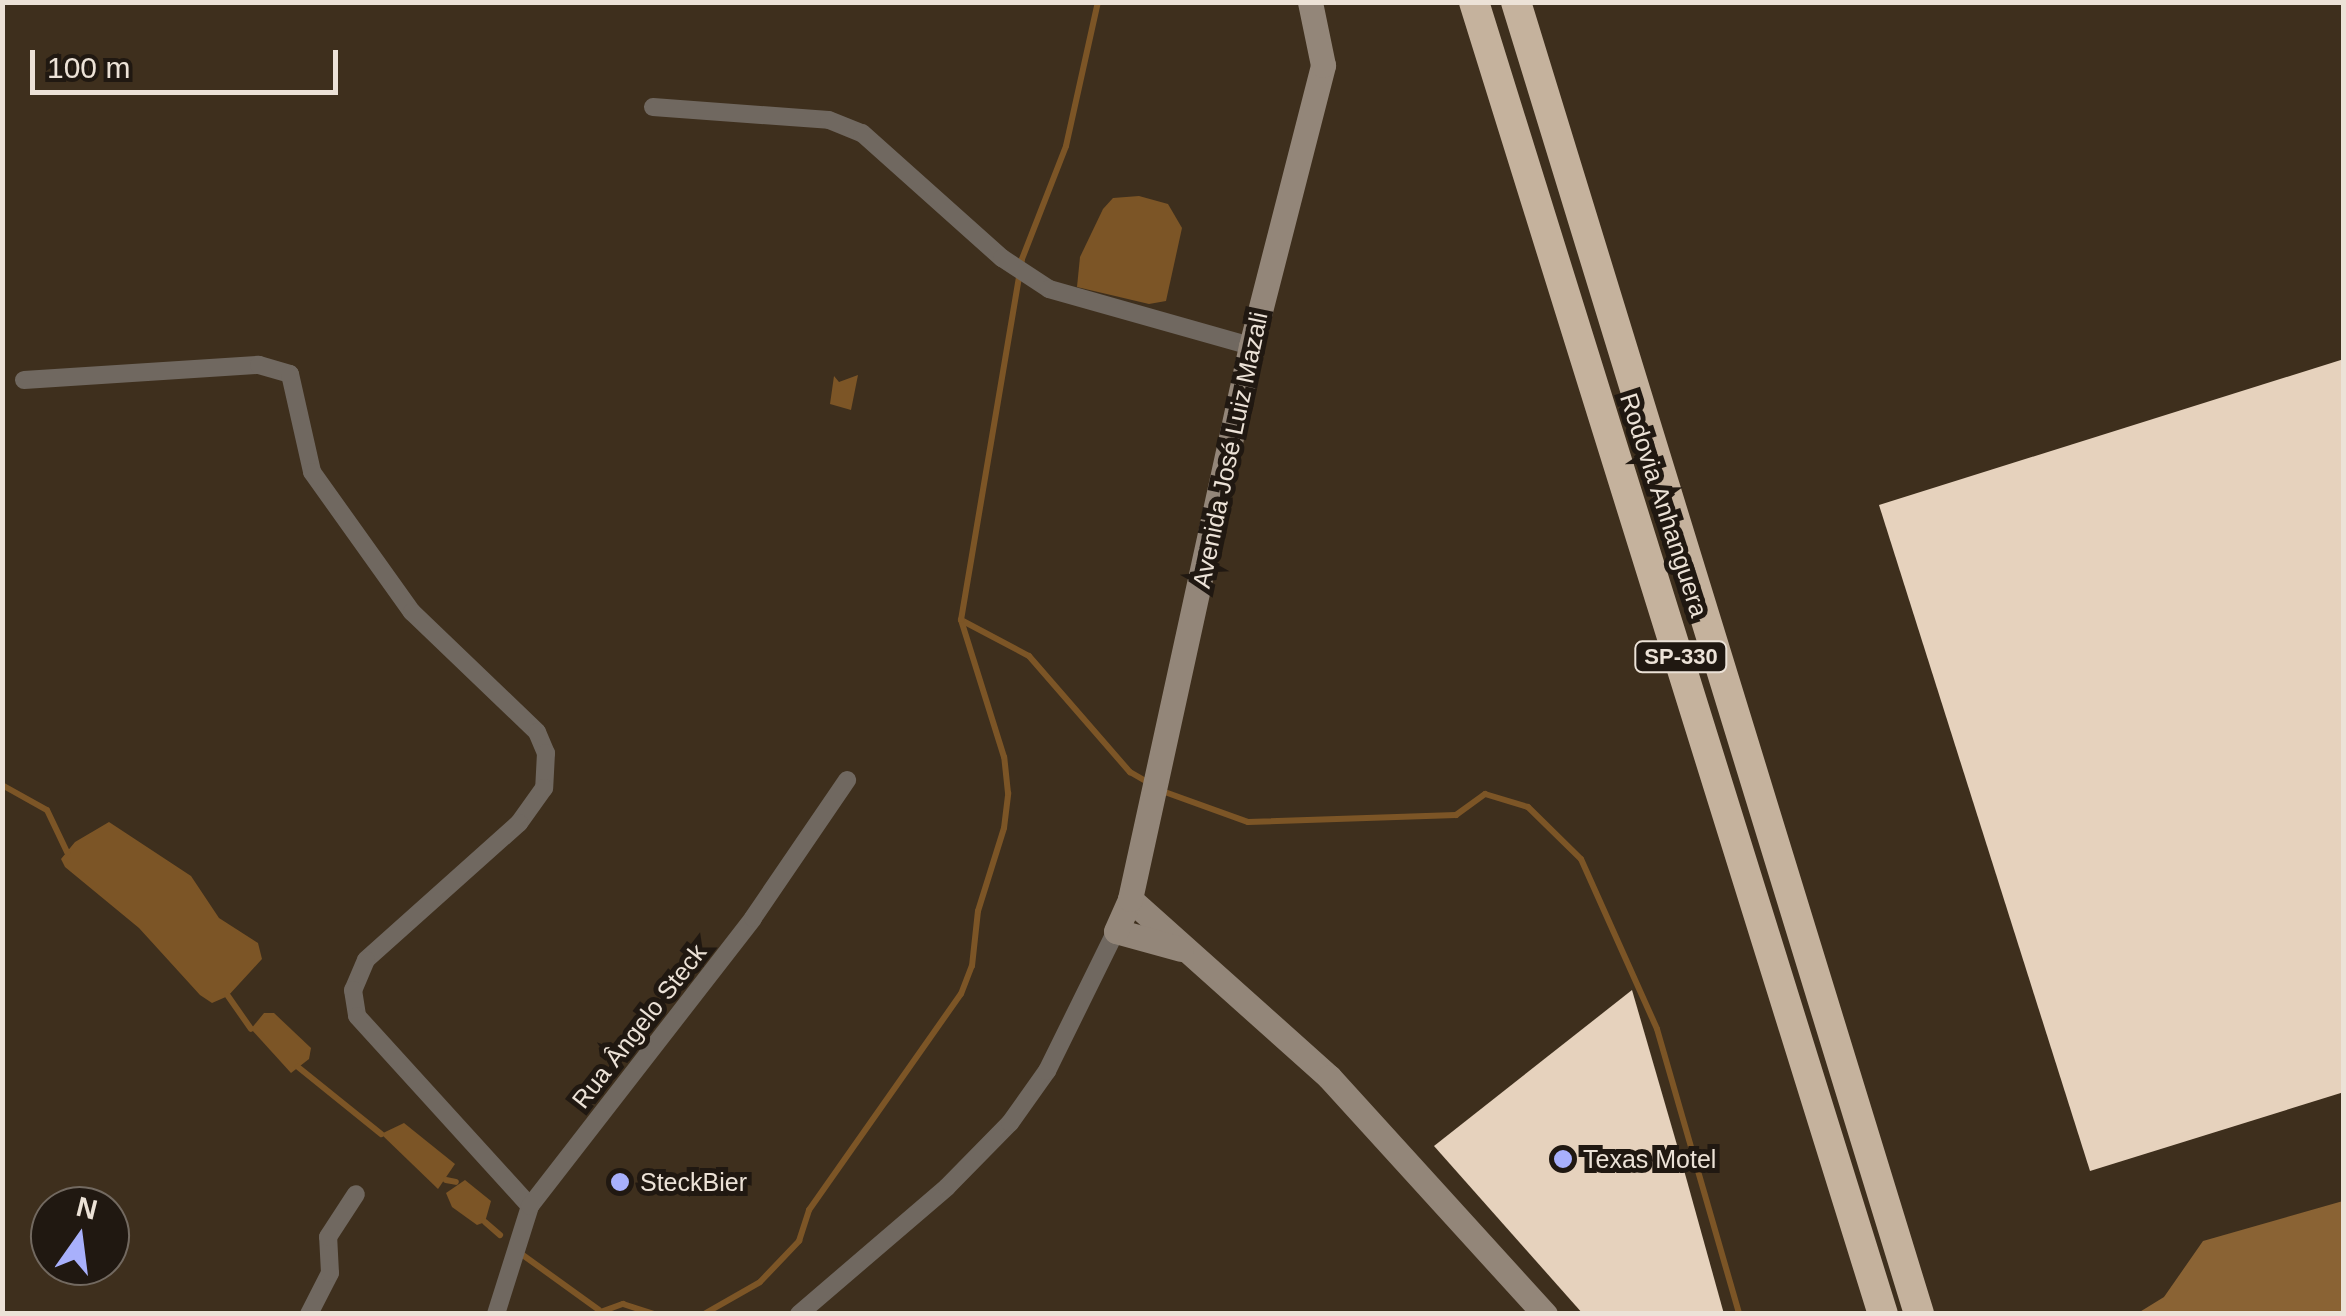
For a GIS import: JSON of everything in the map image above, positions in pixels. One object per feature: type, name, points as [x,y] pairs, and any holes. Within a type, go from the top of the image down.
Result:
[{"type":"highway","name":"Rodovia Anhanguera","points":[[1474,2],[1883,1314]]},
{"type":"highway","name":"Rodovia Anhanguera","points":[[1520,2],[1535,62],[1918,1314]]},
{"type":"main road","name":"Avenida José Luiz Mazali","points":[[1116,932],[1130,899],[1251,346],[1323,65],[1310,2]]},
{"type":"main road","points":[[1130,899],[1181,949],[1329,1076],[1544,1314]]},
{"type":"main road","points":[[1116,932],[1181,949]]},
{"type":"street","points":[[653,107],[829,120],[862,132],[1002,258],[1048,289],[1251,346]]},
{"type":"street","points":[[24,380],[259,365],[290,374],[312,472],[412,612],[538,732],[546,753],[544,788],[536,800],[519,823],[366,960],[353,990],[357,1016],[369,1031],[530,1206]]},
{"type":"street","name":"Rua Ângelo Steck","points":[[496,1314],[530,1206],[753,918],[847,780]]},
{"type":"street","points":[[799,1314],[948,1187],[1010,1123],[1048,1071],[1116,932]]},
{"type":"street","points":[[309,1314],[330,1274],[328,1237],[356,1194]]},
{"type":"shaded area","points":[[1139,196],[1168,204],[1182,228],[1166,301],[1149,304],[1077,287],[1080,257],[1103,209],[1113,198]]},
{"type":"shaded area","points":[[858,375],[851,410],[830,404],[834,376],[839,382]]},
{"type":"shaded area","points":[[109,822],[191,876],[219,918],[258,943],[262,959],[228,996],[212,1003],[200,995],[139,928],[65,867],[61,859],[75,842]]},
{"type":"shaded area","points":[[264,1013],[274,1013],[311,1048],[309,1059],[291,1073],[251,1029]]},
{"type":"shaded area","points":[[404,1123],[455,1164],[438,1189],[381,1134]]},
{"type":"shaded area","points":[[465,1180],[491,1201],[485,1222],[477,1225],[452,1207],[446,1193]]},
{"type":"shaded area","points":[[2343,1201],[2343,1313],[2138,1313],[2164,1297],[2203,1241]]},
{"type":"building","points":[[2344,359],[2344,1092],[2090,1171],[1879,505]]},
{"type":"building","name":"Texas Motel","points":[[1632,990],[1724,1314],[1583,1314],[1434,1146]]},
{"type":"waterway","points":[[704,1314],[760,1282],[799,1241],[809,1210],[961,994],[972,966],[978,911],[1004,828],[1008,793],[1004,757],[961,620],[1022,259],[1066,146],[1098,2]]},
{"type":"waterway","points":[[961,620],[1029,656],[1130,772],[1147,782]]},
{"type":"waterway","points":[[2,785],[47,810],[67,852]]},
{"type":"waterway","points":[[1162,791],[1248,822],[1456,815],[1485,794],[1528,807],[1581,859],[1657,1029],[1739,1314]]},
{"type":"waterway","points":[[228,996],[251,1029]]},
{"type":"waterway","points":[[298,1067],[381,1134]]},
{"type":"waterway","points":[[446,1180],[456,1182]]},
{"type":"waterway","points":[[485,1222],[500,1235]]},
{"type":"waterway","points":[[520,1253],[599,1310]]},
{"type":"waterway","points":[[595,1314],[623,1304],[653,1314]]},
{"type":"place","name":"Texas Motel","points":[[1563,1159]]},
{"type":"place","name":"SteckBier","points":[[620,1182]]}]
